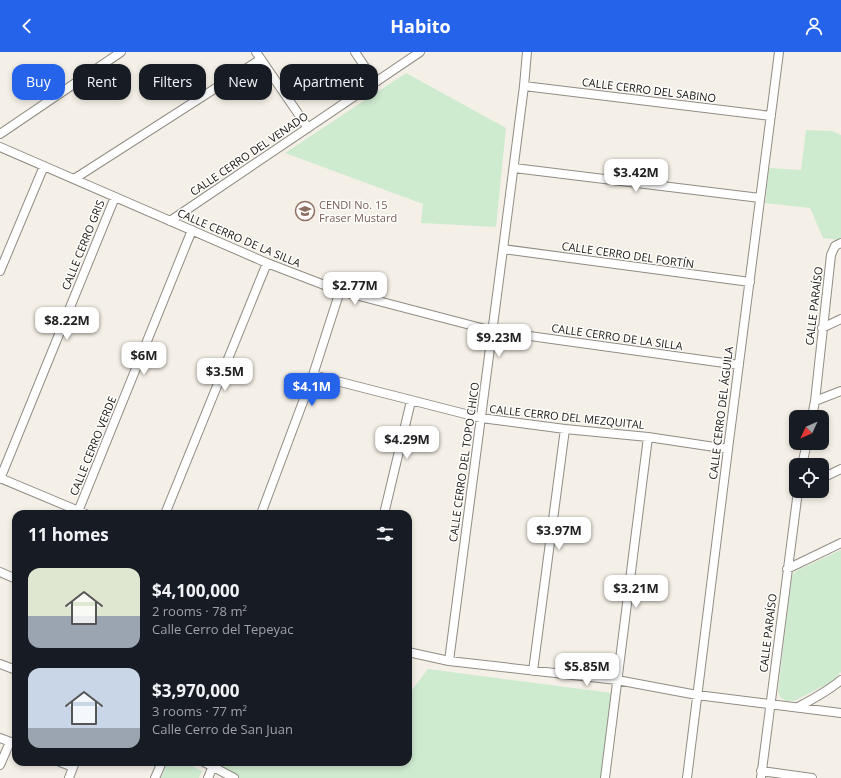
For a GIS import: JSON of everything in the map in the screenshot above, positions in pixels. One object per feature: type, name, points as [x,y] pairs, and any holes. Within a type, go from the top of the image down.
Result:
[{"type":"street","points":[[0,134],[121,52]]},
{"type":"street","points":[[256,52],[308,128]]},
{"type":"street","points":[[355,52],[363,64]]},
{"type":"street","name":"CALLE CERRO DEL VENADO","points":[[378,80],[420,52]]},
{"type":"street","name":"CALLE CERRO DEL TOPO CHICO","points":[[449,661],[504,249],[527,52]]},
{"type":"street","name":"CALLE CERRO DEL ÁGUILA","points":[[687,778],[779,52]]},
{"type":"street","points":[[74,179],[261,59]]},
{"type":"street","name":"CALLE CERRO DEL SABINO","points":[[524,86],[771,116]]},
{"type":"street","name":"CALLE CERRO DEL VENADO","points":[[170,221],[349,100]]},
{"type":"street","name":"CALLE CERRO DE LA SILLA","points":[[0,147],[266,263],[340,291],[493,331],[739,365]]},
{"type":"street","points":[[0,271],[44,166]]},
{"type":"street","points":[[514,168],[760,198]]},
{"type":"street","name":"CALLE CERRO GRIS","points":[[0,478],[115,197]]},
{"type":"street","name":"CALLE CERRO VERDE","points":[[79,510],[192,230]]},
{"type":"street","name":"CALLE PARAÍSO","points":[[813,410],[831,256],[838,245]]},
{"type":"street","name":"CALLE CERRO DEL FORTÍN","points":[[504,249],[750,282]]},
{"type":"street","points":[[167,510],[266,263]]},
{"type":"street","points":[[262,510],[313,375],[340,291]]},
{"type":"street","points":[[822,328],[841,319]]},
{"type":"street","name":"CALLE CERRO DEL MEZQUITAL","points":[[313,375],[481,418],[565,429],[648,437],[728,449]]},
{"type":"street","points":[[814,401],[841,390]]},
{"type":"street","points":[[385,510],[411,401]]},
{"type":"street","points":[[533,671],[565,429]]},
{"type":"street","points":[[604,778],[648,437]]},
{"type":"street","points":[[829,475],[841,469]]},
{"type":"street","points":[[0,478],[73,510]]},
{"type":"street","name":"CALLE PARAÍSO","points":[[761,775],[797,498]]},
{"type":"street","points":[[787,569],[841,543]]},
{"type":"street","points":[[0,572],[12,577]]},
{"type":"street","points":[[412,653],[449,661],[617,680],[697,695],[841,713]]},
{"type":"street","points":[[0,664],[12,668]]},
{"type":"street","points":[[798,707],[815,698],[841,680]]},
{"type":"street","points":[[0,738],[12,743]]},
{"type":"street","points":[[0,766],[12,745]]},
{"type":"street","points":[[69,778],[74,766]]},
{"type":"street","points":[[155,778],[160,766]]},
{"type":"street","points":[[208,778],[213,766],[234,778]]},
{"type":"street","points":[[761,775],[812,778]]},
{"type":"green space","points":[[406,73],[506,128],[496,227],[421,223],[423,204],[285,153],[365,100],[378,100],[378,92]]},
{"type":"green space","points":[[806,130],[832,131],[841,135],[841,239],[839,240],[823,238],[810,208],[765,203],[769,168],[801,170]]},
{"type":"green space","points":[[841,550],[841,672],[831,682],[794,701],[786,701],[780,697],[778,691],[793,574],[798,570]]},
{"type":"green space","points":[[428,669],[612,693],[601,778],[239,778],[216,766],[412,766],[412,690]]},
{"type":"green space","points":[[166,766],[191,766],[202,771],[199,778],[161,778]]},
{"type":"place","name":"CENDI No. 15 Fraser Mustard","points":[[305,211]]}]
